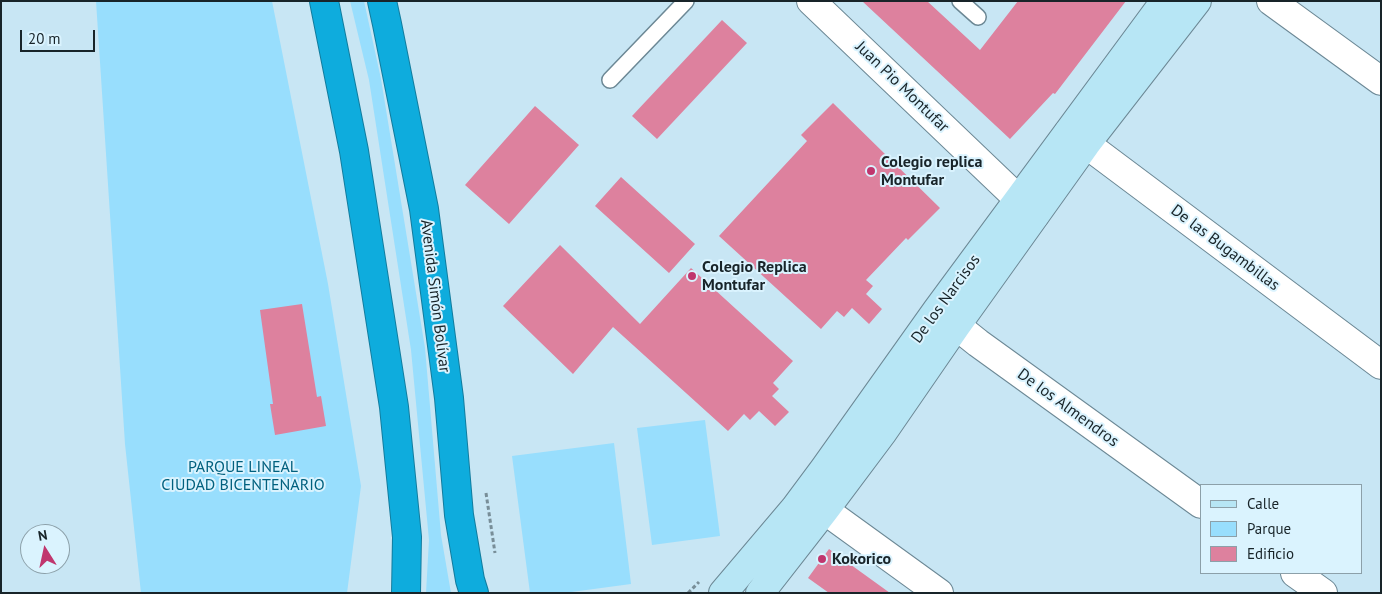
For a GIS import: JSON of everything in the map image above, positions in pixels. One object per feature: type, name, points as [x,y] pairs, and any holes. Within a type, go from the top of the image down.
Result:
[{"type":"highway","points":[[324,1],[354,151],[394,407],[407,537],[406,593]]},
{"type":"highway","name":"Avenida Simón Bolívar","points":[[382,1],[424,209],[449,398],[459,515],[474,593]]},
{"type":"street","name":"Juan Pio Montufar","points":[[811,1],[1028,208]]},
{"type":"street","name":"De los Narcisos","points":[[760,593],[814,503],[883,432],[946,318],[1028,208],[1077,138],[1165,1]]},
{"type":"street","name":"De los Narcisos","points":[[1077,138],[1197,1]]},
{"type":"street","points":[[1271,1],[1381,81]]},
{"type":"street","name":"De las Bugambillas","points":[[1077,138],[1381,365]]},
{"type":"street","name":"De los Almendros","points":[[946,318],[1200,503]]},
{"type":"street","name":"De los Narcisos","points":[[723,593],[795,508],[814,503]]},
{"type":"street","points":[[814,503],[939,593]]},
{"type":"street","points":[[1296,574],[1323,593]]},
{"type":"lane","points":[[610,80],[686,1]]},
{"type":"lane","points":[[960,1],[978,17]]},
{"type":"green space","name":"PARQUE LINEAL CIUDAD BICENTENARIO","points":[[96,1],[272,1],[328,284],[361,486],[347,593],[141,593],[125,444]]},
{"type":"green space","points":[[350,1],[364,1],[381,79],[425,348],[441,535],[451,593],[426,593],[429,540],[411,350],[369,80]]},
{"type":"green space","points":[[705,420],[720,536],[652,545],[637,428]]},
{"type":"green space","points":[[614,443],[631,584],[564,593],[530,593],[512,456]]},
{"type":"building","points":[[862,1],[927,1],[980,50],[1018,1],[1126,1],[1055,94],[1053,93],[1010,139]]},
{"type":"building","points":[[722,20],[747,43],[657,139],[632,116]]},
{"type":"building","points":[[833,103],[940,208],[908,240],[906,238],[866,280],[873,286],[866,294],[882,309],[869,324],[852,308],[844,317],[837,311],[821,329],[719,236],[807,141],[801,135]]},
{"type":"building","points":[[535,106],[579,145],[509,224],[465,185]]},
{"type":"building","points":[[621,177],[695,244],[669,273],[595,206]]},
{"type":"building","points":[[560,245],[640,324],[691,268],[793,361],[773,383],[779,389],[772,396],[789,412],[775,426],[759,411],[750,420],[744,414],[728,431],[613,327],[573,374],[503,306]]},
{"type":"building","points":[[302,304],[317,397],[321,396],[326,426],[275,435],[270,404],[273,404],[260,310]]},
{"type":"building","points":[[829,549],[890,593],[829,593],[808,578]]},
{"type":"place","name":"Colegio replica Montufar","points":[[871,171]]},
{"type":"place","name":"Colegio Replica Montufar","points":[[692,276]]},
{"type":"place","name":"Kokorico","points":[[822,559]]}]
